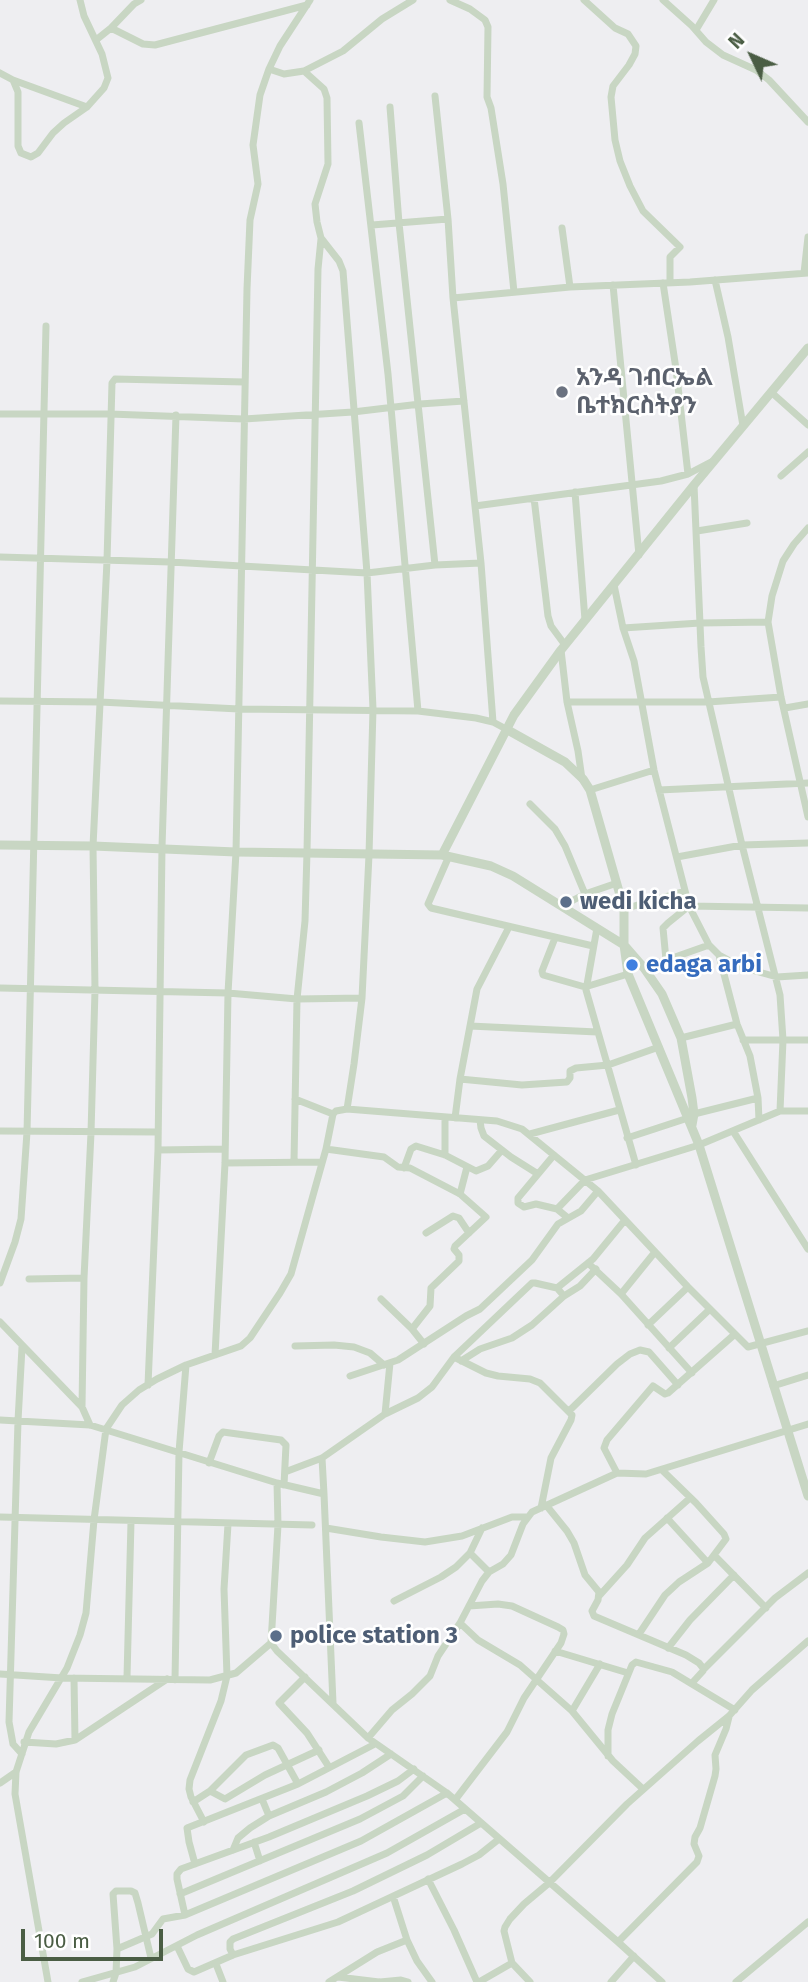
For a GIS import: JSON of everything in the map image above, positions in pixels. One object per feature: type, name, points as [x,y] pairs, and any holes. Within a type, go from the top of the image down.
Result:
[{"type":"street","points":[[13,80],[18,92],[18,146],[21,153],[30,157],[38,153],[64,123],[87,107],[104,88],[108,78],[80,0]]},
{"type":"street","points":[[96,40],[141,0]]},
{"type":"street","points":[[269,69],[284,74],[304,71],[344,51],[382,19],[413,0]]},
{"type":"street","points":[[450,0],[470,9],[485,20],[488,27],[487,96],[503,184],[514,292]]},
{"type":"street","points":[[584,0],[615,28],[628,34],[636,46],[635,54],[614,86],[611,97],[615,140],[620,162],[643,211],[680,247],[670,257],[667,282],[688,474]]},
{"type":"street","points":[[663,0],[671,3],[695,30],[723,55],[762,75],[808,122]]},
{"type":"street","points":[[695,30],[714,0]]},
{"type":"street","points":[[111,28],[143,44],[155,45],[308,2]]},
{"type":"street","points":[[215,1355],[225,1163],[228,993],[236,852],[244,382],[250,220],[258,184],[253,145],[260,94],[269,69],[308,2]]},
{"type":"street","points":[[294,1162],[297,999],[305,921],[318,269],[321,238],[315,204],[328,164],[327,98],[324,89],[304,71]]},
{"type":"street","points":[[0,73],[87,107]]},
{"type":"street","points":[[435,96],[481,563],[493,722]]},
{"type":"street","points":[[390,107],[399,223],[435,565]]},
{"type":"street","points":[[359,123],[391,407],[418,711]]},
{"type":"street","points":[[372,225],[448,219]]},
{"type":"street","points":[[562,228],[570,287]]},
{"type":"street","points":[[453,298],[570,287],[806,273],[808,237]]},
{"type":"street","points":[[321,238],[343,271],[367,573],[373,709],[362,998],[347,1109]]},
{"type":"street","points":[[715,280],[743,426]]},
{"type":"street","points":[[613,285],[639,555]]},
{"type":"street","points":[[0,1283],[21,1219],[27,1132],[46,326]]},
{"type":"street","points":[[593,946],[509,927],[428,904],[446,856],[514,715],[563,648],[808,348]]},
{"type":"street","points":[[82,1407],[94,990],[93,846],[107,561],[112,383],[115,379],[244,382]]},
{"type":"street","points":[[771,392],[808,425]]},
{"type":"street","points":[[0,414],[176,415],[244,419],[464,401]]},
{"type":"street","points":[[148,1385],[158,1150],[162,847],[176,415]]},
{"type":"street","points":[[781,476],[808,452]]},
{"type":"street","points":[[475,506],[661,481],[688,474],[715,460]]},
{"type":"street","points":[[694,485],[701,657],[708,702],[780,995],[783,1040],[780,1111]]},
{"type":"street","points":[[575,492],[585,621]]},
{"type":"street","points":[[534,498],[548,616],[563,648],[567,702],[583,779]]},
{"type":"street","points":[[697,531],[747,523]]},
{"type":"street","points":[[808,528],[783,561],[772,596],[768,622],[781,697],[804,783],[808,817]]},
{"type":"street","points":[[0,557],[170,562],[367,573],[481,563]]},
{"type":"street","points":[[614,585],[642,704],[654,770],[689,906],[709,945],[719,955],[741,967],[776,976],[808,975]]},
{"type":"street","points":[[623,628],[768,622]]},
{"type":"street","points":[[567,702],[642,704],[781,697]]},
{"type":"street","points":[[0,701],[100,702],[239,709],[418,711],[493,722],[565,762],[583,779],[590,790],[624,909],[624,945],[628,974],[691,1120],[786,1430],[805,1476],[808,1496]]},
{"type":"street","points":[[785,708],[808,704]]},
{"type":"street","points":[[590,790],[654,770]]},
{"type":"street","points":[[659,790],[804,783]]},
{"type":"street","points":[[530,804],[555,829],[585,894]]},
{"type":"street","points":[[677,857],[742,845],[808,842]]},
{"type":"street","points":[[0,845],[446,856],[491,866],[624,945],[644,968],[662,994],[681,1038],[690,1082],[691,1120]]},
{"type":"street","points":[[562,906],[585,894],[617,883]]},
{"type":"street","points":[[624,909],[685,891]]},
{"type":"street","points":[[666,960],[663,928],[689,906],[808,908]]},
{"type":"street","points":[[455,1118],[477,989],[509,927]]},
{"type":"street","points":[[597,928],[585,987],[636,1165]]},
{"type":"street","points":[[555,938],[542,973],[585,987],[628,974]]},
{"type":"street","points":[[644,968],[709,945]]},
{"type":"street","points":[[719,955],[737,1024],[752,1066],[758,1098],[758,1120]]},
{"type":"street","points":[[0,988],[228,993],[297,999],[362,998]]},
{"type":"street","points":[[681,1038],[737,1024]]},
{"type":"street","points":[[470,1026],[597,1032]]},
{"type":"street","points":[[743,1040],[808,1040]]},
{"type":"street","points":[[460,1079],[522,1085],[551,1084],[569,1081],[570,1071],[576,1068],[608,1065],[659,1046]]},
{"type":"street","points":[[627,1138],[758,1098]]},
{"type":"street","points":[[295,1099],[333,1114]]},
{"type":"street","points":[[48,1982],[15,1794],[16,1772],[24,1742],[35,1719],[62,1678],[76,1648],[86,1613],[106,1429],[122,1405],[148,1385],[186,1365],[246,1342],[287,1283],[295,1264],[333,1114],[336,1111],[347,1109],[508,1123],[530,1134],[598,1191],[748,1347],[808,1331]]},
{"type":"street","points":[[530,1134],[619,1110]]},
{"type":"street","points":[[557,1209],[584,1180],[699,1145],[780,1111],[808,1111]]},
{"type":"street","points":[[445,1118],[445,1156]]},
{"type":"street","points":[[480,1120],[484,1136],[538,1174]]},
{"type":"street","points":[[0,1131],[157,1132]]},
{"type":"street","points":[[733,1131],[808,1249]]},
{"type":"street","points":[[404,1168],[413,1147],[430,1150],[476,1171],[486,1168],[502,1150]]},
{"type":"street","points":[[158,1150],[225,1149]]},
{"type":"street","points":[[326,1149],[376,1155],[398,1167],[410,1168],[460,1194],[486,1217],[455,1246],[459,1261],[431,1288],[430,1306],[412,1329]]},
{"type":"street","points":[[554,1155],[518,1198],[518,1203],[521,1207],[536,1204],[557,1209],[568,1218]]},
{"type":"street","points":[[225,1163],[322,1162]]},
{"type":"street","points":[[460,1194],[467,1167]]},
{"type":"street","points":[[350,1376],[403,1357],[480,1309],[532,1260],[558,1224],[581,1211],[598,1191]]},
{"type":"street","points":[[426,1233],[453,1216],[459,1218],[469,1233]]},
{"type":"street","points":[[557,1287],[588,1263],[625,1220]]},
{"type":"street","points":[[621,1294],[655,1252]]},
{"type":"street","points":[[588,1263],[621,1294],[692,1373]]},
{"type":"street","points":[[458,1359],[512,1338],[532,1325],[564,1296],[580,1286],[596,1269]]},
{"type":"street","points":[[29,1279],[84,1278]]},
{"type":"street","points":[[285,1472],[322,1458],[385,1414],[432,1387],[492,1321],[532,1283],[557,1287],[564,1296]]},
{"type":"street","points":[[648,1325],[688,1287]]},
{"type":"street","points":[[381,1299],[424,1344]]},
{"type":"street","points":[[480,1309],[492,1321]]},
{"type":"street","points":[[658,1362],[710,1309]]},
{"type":"street","points":[[0,1322],[82,1407],[90,1425]]},
{"type":"street","points":[[617,1473],[604,1443],[653,1386],[665,1394],[735,1334]]},
{"type":"street","points":[[295,1346],[354,1347],[387,1364]]},
{"type":"street","points":[[22,1347],[9,1675],[10,1734],[13,1744],[22,1754]]},
{"type":"street","points":[[569,1411],[617,1364],[630,1354],[645,1350],[678,1385]]},
{"type":"street","points":[[458,1359],[486,1373],[530,1379],[540,1383],[572,1415],[551,1458],[544,1506]]},
{"type":"street","points":[[385,1414],[387,1364]]},
{"type":"street","points":[[171,1679],[179,1521],[179,1452],[186,1365]]},
{"type":"street","points":[[773,1386],[808,1375]]},
{"type":"street","points":[[0,1420],[90,1425],[209,1463],[324,1494]]},
{"type":"street","points":[[326,1528],[425,1542],[462,1536],[512,1517],[527,1517],[544,1506],[617,1473],[646,1475],[808,1424]]},
{"type":"street","points":[[209,1463],[220,1434],[223,1433],[284,1442],[286,1445],[271,1643],[277,1651],[368,1738],[447,1793],[662,1982]]},
{"type":"street","points":[[322,1458],[333,1703]]},
{"type":"street","points":[[639,1634],[665,1595],[708,1563],[726,1539],[691,1498],[662,1470]]},
{"type":"street","points":[[691,1498],[645,1538],[627,1566],[599,1596],[592,1611],[596,1618],[621,1626],[686,1655],[704,1669]]},
{"type":"street","points":[[544,1506],[567,1531],[586,1575],[598,1589],[599,1596]]},
{"type":"street","points":[[0,1517],[312,1525]]},
{"type":"street","points":[[368,1738],[392,1710],[430,1676],[438,1656],[460,1623],[482,1581],[511,1555],[527,1517]]},
{"type":"street","points":[[667,1518],[708,1563]]},
{"type":"street","points":[[127,1677],[131,1522]]},
{"type":"street","points":[[204,1822],[189,1789],[228,1676],[224,1589],[228,1524]]},
{"type":"street","points":[[394,1601],[456,1567],[470,1553],[483,1528]]},
{"type":"street","points":[[470,1553],[489,1572]]},
{"type":"street","points":[[714,1555],[766,1608]]},
{"type":"street","points":[[692,1683],[789,1586],[808,1573]]},
{"type":"street","points":[[668,1648],[690,1620],[734,1575]]},
{"type":"street","points":[[455,1800],[507,1732],[518,1708],[561,1643],[564,1634],[558,1627],[512,1606],[469,1606]]},
{"type":"street","points":[[460,1623],[478,1640],[513,1660],[572,1711],[608,1756],[643,1789]]},
{"type":"street","points":[[530,1982],[512,1963],[505,1927],[524,1904],[549,1883],[643,1789],[732,1713],[752,1690],[808,1641]]},
{"type":"street","points":[[0,1674],[62,1678],[210,1680],[236,1673],[271,1643]]},
{"type":"street","points":[[555,1651],[628,1673]]},
{"type":"street","points":[[608,1756],[608,1730],[612,1714],[628,1673],[636,1662],[663,1668],[692,1683],[732,1713]]},
{"type":"street","points":[[572,1711],[600,1664]]},
{"type":"street","points":[[305,1677],[279,1703],[307,1733],[329,1768]]},
{"type":"street","points":[[74,1678],[75,1740]]},
{"type":"street","points":[[24,1742],[56,1744],[75,1740],[171,1679]]},
{"type":"street","points":[[618,1942],[697,1861],[699,1856],[694,1844],[695,1837],[715,1776],[715,1755],[732,1713]]},
{"type":"street","points":[[195,1864],[187,1828],[298,1783],[375,1744]]},
{"type":"street","points":[[193,1802],[210,1791],[239,1760],[261,1748],[276,1745],[298,1783]]},
{"type":"street","points":[[210,1791],[225,1799],[286,1764],[319,1750]]},
{"type":"street","points":[[233,1850],[243,1833],[269,1816],[338,1786],[391,1754]]},
{"type":"street","points":[[185,1915],[177,1874],[181,1869],[367,1796],[398,1781],[414,1769]]},
{"type":"street","points":[[0,1783],[16,1772]]},
{"type":"street","points":[[180,1894],[360,1819],[402,1796],[423,1776]]},
{"type":"street","points":[[117,1949],[152,1934],[163,1919],[185,1915],[361,1840],[404,1819],[447,1793]]},
{"type":"street","points":[[262,1799],[269,1816]]},
{"type":"street","points":[[82,1982],[135,1967],[299,1890],[387,1853],[465,1809]]},
{"type":"street","points":[[233,1955],[230,1942],[233,1939],[353,1891],[427,1855],[481,1824]]},
{"type":"street","points":[[177,1946],[190,1971],[194,1972],[233,1955],[338,1922],[479,1855],[499,1839]]},
{"type":"street","points":[[254,1842],[260,1860]]},
{"type":"street","points":[[428,1879],[477,1982],[512,1963]]},
{"type":"street","points":[[113,1982],[117,1973],[113,1894],[116,1891],[135,1893],[150,1958]]},
{"type":"street","points":[[393,1896],[407,1940],[417,1961],[432,1982]]},
{"type":"street","points":[[736,1982],[808,1922]]},
{"type":"street","points":[[329,1982],[368,1957],[407,1940]]},
{"type":"street","points":[[611,1982],[634,1956]]},
{"type":"street","points":[[216,1964],[223,1982]]},
{"type":"street","points":[[338,1977],[408,1982]]},
{"type":"place","name":"አንዳ ገብርኤል ቤተክርስትያን","points":[[562,392]]},
{"type":"place","name":"wedi kicha","points":[[566,902]]},
{"type":"place","name":"edaga arbi","points":[[632,965]]},
{"type":"place","name":"police station 3","points":[[276,1636]]}]
